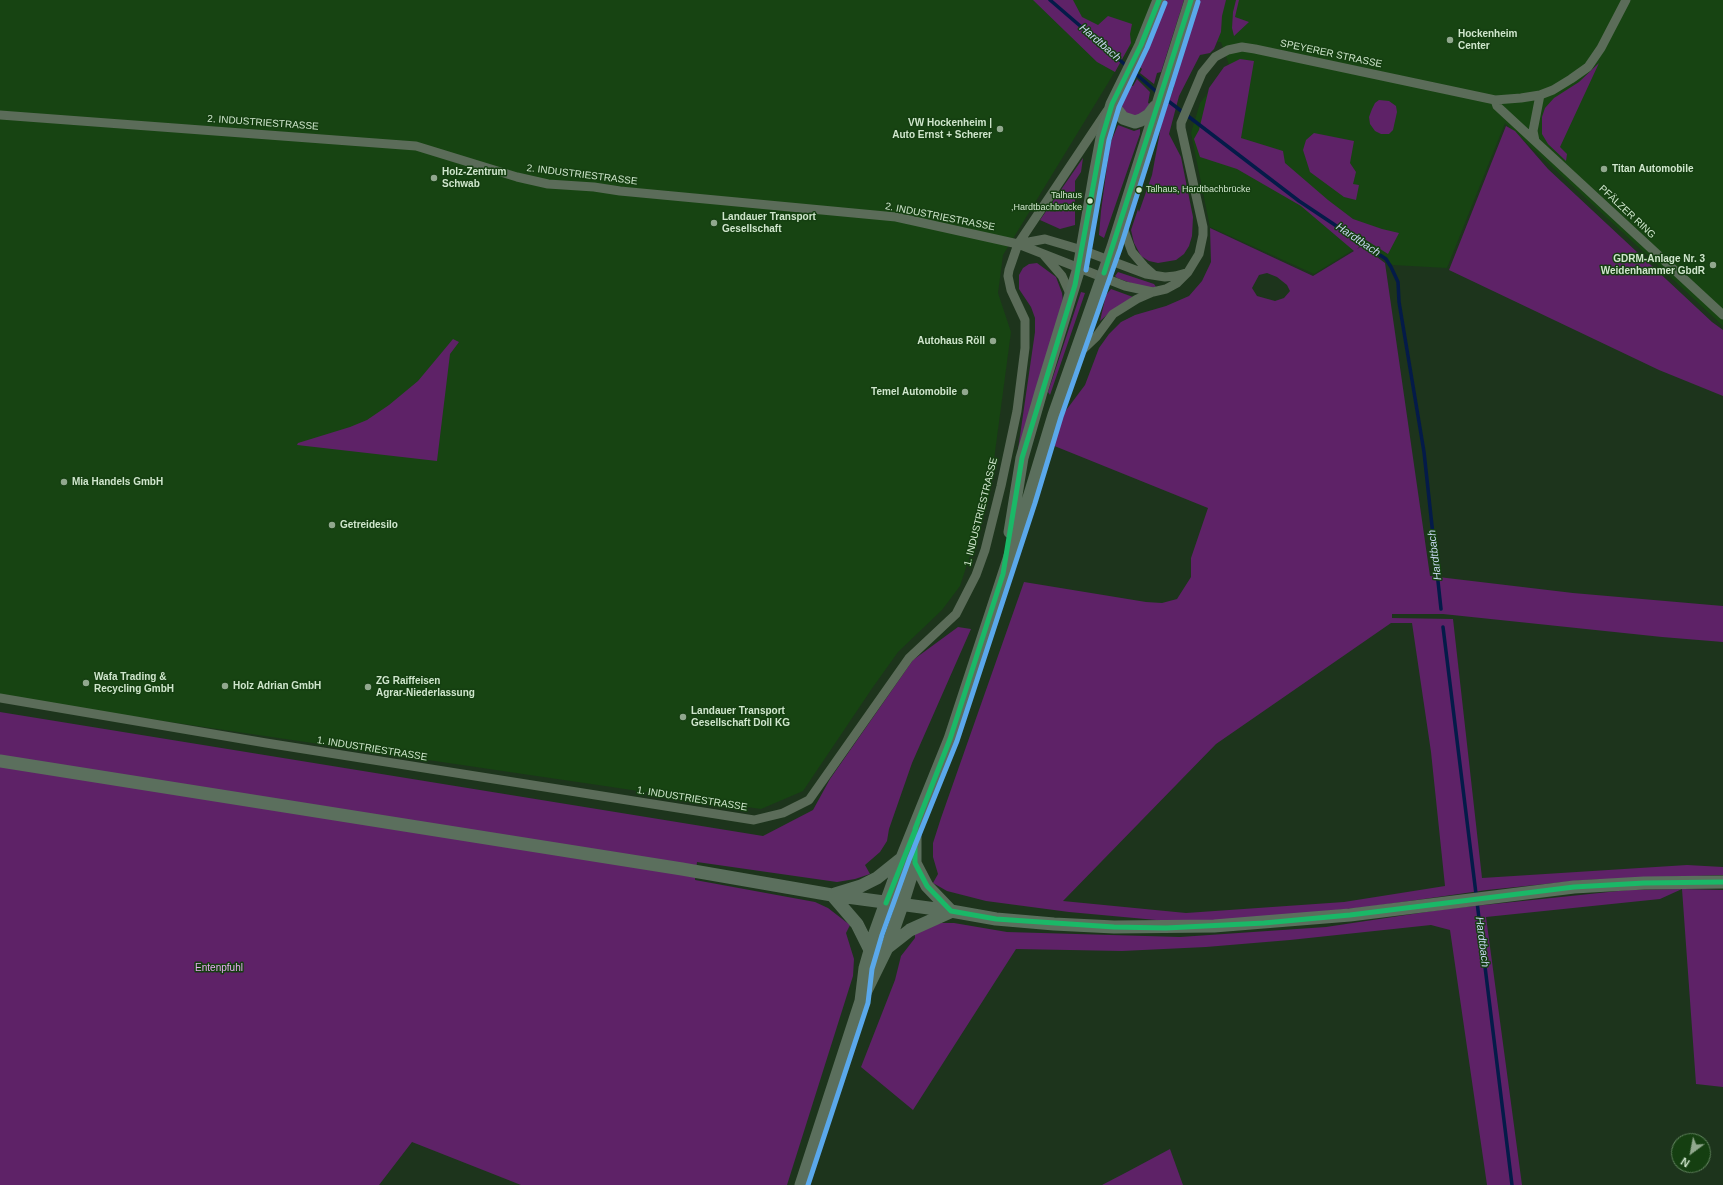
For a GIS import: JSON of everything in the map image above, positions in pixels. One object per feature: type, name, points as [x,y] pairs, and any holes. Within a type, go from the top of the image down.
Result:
[{"type":"main road","points":[[1003,574],[1022,458],[1080,268],[1099,153],[1112,104],[1152,20],[1159,0]]},
{"type":"main road","points":[[861,1001],[865,968],[870,950],[902,858],[915,829],[950,739],[1054,415],[1121,222],[1191,0]]},
{"type":"main road","points":[[1112,104],[1123,118],[1135,122],[1149,115],[1158,104]]},
{"type":"main road","points":[[0,761],[682,869],[832,895],[951,911],[996,920],[1114,927],[1166,928],[1214,926],[1279,922],[1350,915],[1574,888],[1644,883],[1723,882]]},
{"type":"main road","points":[[801,1185],[861,1001],[887,948],[902,905],[915,863],[915,829]]},
{"type":"main road","points":[[832,895],[861,886],[877,878],[902,858]]},
{"type":"main road","points":[[915,863],[927,886],[951,911]]},
{"type":"main road","points":[[832,895],[857,924],[870,950]]},
{"type":"main road","points":[[887,948],[910,930],[951,911]]},
{"type":"street","name":"SPEYERER STRASSE","points":[[1074,358],[1096,337],[1113,314],[1122,307],[1153,292],[1166,289],[1177,283],[1188,272],[1199,254],[1204,236],[1200,211],[1180,128],[1189,102],[1202,73],[1208,64],[1221,53],[1228,50],[1242,48],[1255,49],[1495,100],[1540,95],[1567,82],[1591,63],[1605,41],[1626,0]]},
{"type":"street","points":[[1535,141],[1533,131],[1540,95]]},
{"type":"street","name":"PFÄLZER RING","points":[[1495,100],[1497,106],[1723,315]]},
{"type":"street","name":"1. INDUSTRIESTRASSE","points":[[0,698],[266,743],[754,820],[783,813],[809,800],[909,658],[956,614],[976,575],[985,550],[1001,486],[1017,411],[1025,348],[1025,320],[1011,290],[1008,276],[1018,244],[1112,104]]},
{"type":"street","name":"2. INDUSTRIESTRASSE","points":[[0,115],[416,146],[517,178],[536,182],[896,217],[1018,244],[1080,268]]},
{"type":"street","points":[[1121,222],[1132,252],[1155,276]]},
{"type":"street","points":[[1018,244],[1045,239],[1108,259],[1146,274],[1155,276],[1175,276],[1188,272]]},
{"type":"street","name":"2. INDUSTRIESTRASSE","points":[[1042,253],[1062,276],[1071,297]]},
{"type":"street","points":[[1080,268],[1125,286],[1153,292]]},
{"type":"shaded area","points":[[0,0],[1723,0],[1723,326],[1505,123],[1447,268],[1393,265],[1361,245],[1314,274],[1210,227],[1191,133],[1200,103],[1229,65],[1221,42],[1130,47],[1003,255],[998,293],[1011,332],[989,497],[960,586],[942,610],[898,652],[803,791],[761,809],[0,697]]},
{"type":"green space","points":[[1033,0],[1073,0],[1082,17],[1098,25],[1108,16],[1132,24],[1130,34],[1131,43],[1115,72],[1097,62]]},
{"type":"green space","points":[[1165,0],[1184,0],[1161,72],[1157,73],[1154,84],[1140,73],[1142,69],[1139,66],[1158,25]]},
{"type":"green space","points":[[1199,0],[1226,0],[1222,16],[1221,32],[1214,49],[1210,53],[1200,55],[1179,96],[1169,134],[1181,157],[1193,217],[1192,236],[1189,246],[1184,254],[1176,260],[1158,263],[1149,261],[1141,256],[1134,243],[1131,230],[1152,175],[1162,121],[1174,87],[1173,85],[1179,64]]},
{"type":"green space","points":[[1236,0],[1239,0],[1235,17],[1249,22],[1234,36],[1232,28],[1233,12]]},
{"type":"green space","points":[[1240,59],[1254,61],[1241,138],[1283,151],[1285,163],[1328,200],[1353,219],[1399,233],[1388,254],[1366,240],[1357,249],[1362,246],[1385,263],[1430,576],[1573,593],[1723,606],[1723,642],[1443,614],[1392,614],[1392,618],[1453,619],[1482,878],[1687,865],[1723,867],[1723,875],[1584,880],[1487,890],[1367,907],[1235,920],[1167,921],[1069,912],[986,901],[947,891],[933,883],[938,874],[933,857],[933,843],[1024,582],[1146,602],[1162,603],[1177,599],[1191,577],[1191,558],[1208,508],[1047,443],[1055,425],[1085,385],[1099,348],[1109,334],[1121,322],[1135,315],[1166,306],[1189,296],[1202,281],[1211,262],[1210,228],[1313,276],[1354,251],[1301,206],[1237,169],[1200,157],[1194,139],[1199,130],[1209,88],[1224,67]],"holes":[[[1267,273],[1277,277],[1287,285],[1290,291],[1284,298],[1275,301],[1257,296],[1252,288],[1259,275]],[[1391,623],[1412,623],[1431,752],[1445,886],[1344,902],[1186,913],[1063,901],[1216,744]]]},
{"type":"green space","points":[[1599,63],[1560,147],[1567,154],[1566,161],[1548,144],[1542,134],[1542,117],[1545,108],[1554,98],[1579,82]]},
{"type":"green space","points":[[1137,79],[1150,92],[1148,103],[1150,104],[1147,109],[1136,118],[1123,111],[1122,106],[1129,85],[1133,86]]},
{"type":"green space","points":[[1379,100],[1389,101],[1396,106],[1397,112],[1393,130],[1389,134],[1381,134],[1375,131],[1370,124],[1369,117],[1372,109],[1375,103]]},
{"type":"green space","points":[[1118,125],[1134,131],[1140,129],[1140,134],[1104,238],[1099,235],[1101,211],[1110,144]]},
{"type":"green space","points":[[1506,126],[1515,131],[1548,169],[1712,322],[1723,330],[1723,396],[1659,370],[1449,270]]},
{"type":"green space","points":[[1314,133],[1354,141],[1350,163],[1356,172],[1353,184],[1359,185],[1356,200],[1344,197],[1310,172],[1303,150],[1306,140]]},
{"type":"green space","points":[[1083,158],[1081,172],[1075,181],[1075,225],[1060,229],[1040,220]]},
{"type":"green space","points":[[1037,263],[1056,277],[1062,293],[1063,302],[1012,491],[1035,332],[1035,318],[1031,307],[1019,289],[1019,275],[1023,268],[1029,264]]},
{"type":"green space","points":[[1118,272],[1154,284],[1156,287],[1142,287],[1117,278],[1115,276]]},
{"type":"green space","points":[[1111,289],[1133,297],[1100,321],[1106,295]]},
{"type":"green space","points":[[1081,292],[1085,293],[1050,395],[1048,392]]},
{"type":"green space","points":[[453,339],[459,342],[450,354],[437,461],[297,445],[298,443],[350,427],[367,420],[389,405],[418,381]]},
{"type":"green space","name":"Entenpfuhl","points":[[958,627],[971,629],[912,763],[889,829],[887,841],[880,852],[865,865],[870,874],[855,879],[837,882],[697,862],[695,880],[815,902],[828,908],[850,925],[846,933],[854,959],[853,976],[787,1185],[521,1185],[412,1142],[379,1185],[0,1185],[0,712],[763,836],[813,810],[830,779],[913,660]]},
{"type":"green space","points":[[1682,889],[1723,890],[1723,1087],[1696,1084]]},
{"type":"green space","points":[[1682,889],[1660,899],[1486,917],[1522,1185],[1487,1185],[1450,930],[1431,925],[1290,940],[1206,947],[1122,951],[1016,949],[913,1110],[861,1067],[895,980],[901,956],[915,938],[915,932],[925,927],[941,923],[954,923],[1007,932],[1180,937],[1326,927],[1446,909],[1628,890]]},
{"type":"green space","points":[[1170,1149],[1183,1185],[1102,1185],[1127,1172]]},
{"type":"waterway","name":"Hardtbach","points":[[1050,0],[1158,93]]},
{"type":"waterway","name":"Hardtbach","points":[[1163,97],[1299,201],[1386,259],[1391,267],[1398,282],[1399,302],[1424,452],[1441,609]]},
{"type":"waterway","name":"Hardtbach","points":[[1443,627],[1512,1185]]},
{"type":"transit line","points":[[1159,0],[1141,45],[1112,104],[1102,138],[1075,285],[1022,458],[1003,574],[950,739],[915,829],[915,863],[927,886],[951,911],[996,919],[1114,927],[1166,928],[1264,923],[1350,915],[1574,887],[1644,883],[1723,882]]},
{"type":"transit line","points":[[1104,273],[1191,0]]},
{"type":"transit line","points":[[808,1185],[868,1003],[872,969],[882,935],[909,860],[957,741],[1035,503],[1061,417],[1120,249],[1198,2]]},
{"type":"transit line","points":[[1086,270],[1109,140],[1119,107],[1147,48],[1165,3]]},
{"type":"transit line","points":[[886,903],[916,828]]},
{"type":"place","name":"Hockenheim Center","points":[[1450,40]]},
{"type":"place","name":"VW Hockenheim | Auto Ernst + Scherer","points":[[1000,129]]},
{"type":"place","name":"Titan Automobile","points":[[1604,169]]},
{"type":"place","name":"Holz-Zentrum Schwab","points":[[434,178]]},
{"type":"place","name":"Talhaus, Hardtbachbrücke","points":[[1139,190]]},
{"type":"place","name":"Talhaus ,Hardtbachbrücke","points":[[1090,201]]},
{"type":"place","name":"Landauer Transport Gesellschaft","points":[[714,223]]},
{"type":"place","name":"GDRM-Anlage Nr. 3 Weidenhammer GbdR","points":[[1713,265]]},
{"type":"place","name":"Autohaus Röll","points":[[993,341]]},
{"type":"place","name":"Temel Automobile","points":[[965,392]]},
{"type":"place","name":"Mia Handels GmbH","points":[[64,482]]},
{"type":"place","name":"Getreidesilo","points":[[332,525]]},
{"type":"place","name":"Wafa Trading & Recycling GmbH","points":[[86,683]]},
{"type":"place","name":"Holz Adrian GmbH","points":[[225,686]]},
{"type":"place","name":"ZG Raiffeisen Agrar-Niederlassung","points":[[368,687]]},
{"type":"place","name":"Landauer Transport Gesellschaft Doll KG","points":[[683,717]]}]
